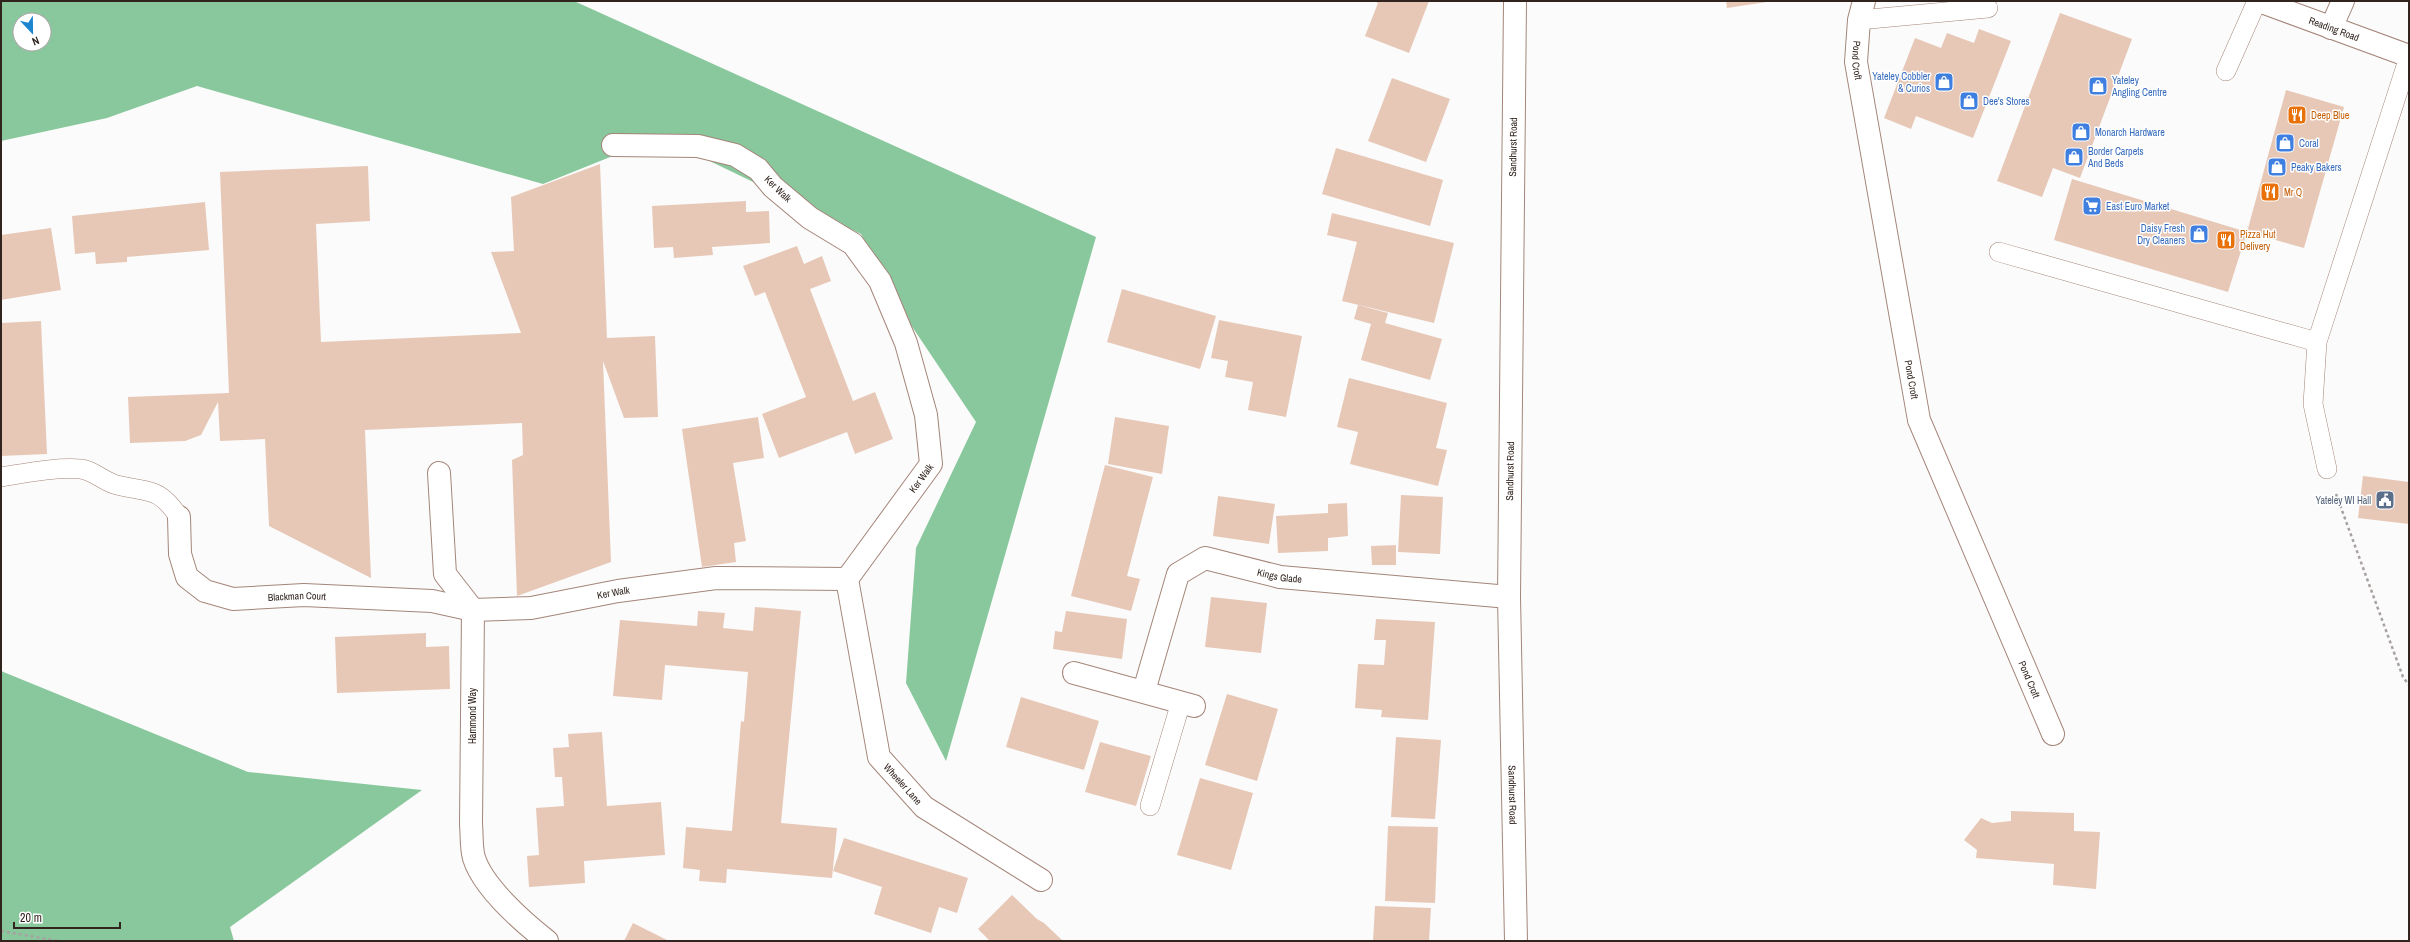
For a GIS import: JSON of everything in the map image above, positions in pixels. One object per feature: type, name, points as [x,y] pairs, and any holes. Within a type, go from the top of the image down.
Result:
[{"type":"street","name":"Sandhurst Road","points":[[1515,1],[1509,597],[1516,941]]},
{"type":"street","name":"Reading Road","points":[[2258,1],[2409,56]]},
{"type":"street","points":[[2331,28],[2343,1]]},
{"type":"street","name":"Pond Croft","points":[[1862,11],[1856,62],[1918,420],[2053,734]]},
{"type":"street","name":"Ker Walk","points":[[473,610],[531,608],[618,591],[716,578],[847,579],[931,464],[926,415],[906,343],[880,281],[853,244],[810,218],[772,187],[758,169],[734,154],[698,146],[613,145]]},
{"type":"street","points":[[439,473],[445,574],[473,610]]},
{"type":"street","name":"Blackman Court","points":[[179,517],[180,554],[187,577],[205,592],[234,599],[304,595],[432,600],[473,610]]},
{"type":"street","name":"Kings Glade","points":[[1144,691],[1178,574],[1205,558],[1280,577],[1509,597]]},
{"type":"street","name":"Wheeler Lane","points":[[847,579],[879,757],[924,807],[1041,880]]},
{"type":"street","name":"Hammond Way","points":[[473,610],[471,824],[474,858],[489,884],[509,908],[546,941]]},
{"type":"street","points":[[1074,673],[1188,704]]},
{"type":"lane","points":[[2226,71],[2258,1]]},
{"type":"lane","points":[[1862,11],[1988,8]]},
{"type":"lane","points":[[2327,469],[2312,404],[2316,342],[2409,56]]},
{"type":"lane","points":[[1999,252],[2316,342]]},
{"type":"lane","points":[[1,477],[48,470],[81,469],[99,474],[112,484],[153,492],[169,503],[179,517]]},
{"type":"lane","points":[[1150,806],[1188,704]]},
{"type":"path","points":[[2327,469],[2403,677],[2409,685]]},
{"type":"path","points":[[1,931],[59,941]]},
{"type":"green space","points":[[1,1],[574,1],[1096,237],[946,761],[906,683],[916,548],[976,422],[911,325],[861,234],[660,137],[543,184],[197,86],[107,118],[1,141]]},
{"type":"green space","points":[[1,671],[248,772],[422,790],[230,927],[234,941],[1,941]]},
{"type":"building","points":[[1374,1],[1429,1],[1409,53],[1365,36],[1378,3]]},
{"type":"building","points":[[1726,1],[1767,1],[1767,2],[1727,8]]},
{"type":"building","points":[[2060,13],[2132,39],[2080,178],[2053,168],[2042,197],[1997,181]]},
{"type":"building","points":[[1979,29],[2011,41],[1973,138],[1916,116],[1911,129],[1884,118],[1915,38],[1941,48],[1947,33],[1974,43]]},
{"type":"building","points":[[1392,78],[1450,99],[1426,162],[1368,141]]},
{"type":"building","points":[[2286,90],[2344,107],[2304,248],[2247,232]]},
{"type":"building","points":[[1336,148],[1443,180],[1430,226],[1322,194]]},
{"type":"building","points":[[600,164],[607,338],[655,336],[658,417],[624,418],[603,361],[611,562],[517,596],[512,460],[523,455],[522,423],[365,430],[371,578],[269,526],[265,439],[220,441],[218,402],[201,435],[185,441],[130,443],[128,397],[229,393],[220,172],[368,166],[370,221],[316,224],[321,342],[521,333],[491,252],[514,251],[511,197]]},
{"type":"building","points":[[2072,179],[2247,232],[2228,292],[2054,240]]},
{"type":"building","points":[[746,201],[746,212],[769,211],[770,243],[712,247],[713,255],[674,258],[673,247],[654,248],[652,206]]},
{"type":"building","points":[[205,202],[209,250],[127,257],[127,262],[96,264],[95,252],[75,254],[72,216]]},
{"type":"building","points":[[1332,213],[1454,243],[1434,323],[1342,301],[1357,242],[1327,235]]},
{"type":"building","points":[[51,228],[61,290],[1,300],[1,235]]},
{"type":"building","points":[[797,246],[804,264],[822,256],[831,281],[810,289],[853,401],[875,392],[893,439],[855,454],[847,432],[779,458],[762,414],[806,397],[765,292],[755,296],[743,266]]},
{"type":"building","points":[[1122,289],[1216,316],[1200,369],[1107,342]]},
{"type":"building","points":[[1358,305],[1388,313],[1385,323],[1442,339],[1430,380],[1361,360],[1371,324],[1354,319]]},
{"type":"building","points":[[1219,320],[1302,336],[1286,417],[1248,410],[1253,382],[1225,377],[1228,361],[1211,358]]},
{"type":"building","points":[[41,321],[47,454],[1,456],[1,323]]},
{"type":"building","points":[[1349,378],[1447,403],[1436,448],[1447,450],[1438,486],[1350,464],[1358,432],[1337,427]]},
{"type":"building","points":[[758,417],[764,458],[733,463],[746,541],[734,543],[736,562],[702,567],[682,429]]},
{"type":"building","points":[[1115,417],[1169,426],[1162,474],[1108,464]]},
{"type":"building","points":[[1105,465],[1153,477],[1127,576],[1140,579],[1131,611],[1071,596]]},
{"type":"building","name":"Yateley WI Hall","points":[[2363,476],[2409,482],[2409,524],[2358,518]]},
{"type":"building","points":[[1401,495],[1443,497],[1440,554],[1398,552]]},
{"type":"building","points":[[1218,496],[1275,504],[1269,544],[1213,536]]},
{"type":"building","points":[[1347,503],[1348,536],[1328,538],[1328,551],[1278,553],[1276,516],[1328,513],[1328,504]]},
{"type":"building","points":[[1396,545],[1396,565],[1372,565],[1371,546]]},
{"type":"building","points":[[1211,597],[1267,603],[1261,653],[1205,647]]},
{"type":"building","points":[[755,607],[801,611],[781,823],[837,828],[832,878],[727,869],[726,883],[699,881],[700,870],[683,868],[686,827],[732,831],[741,721],[744,722],[748,672],[665,665],[662,700],[613,696],[620,620],[697,626],[698,611],[725,613],[723,628],[753,631]]},
{"type":"building","points":[[1066,611],[1127,619],[1122,659],[1053,649],[1055,631],[1062,632]]},
{"type":"building","points":[[1376,619],[1435,622],[1428,720],[1381,717],[1382,710],[1355,708],[1358,664],[1384,665],[1386,640],[1374,640]]},
{"type":"building","points":[[426,633],[426,647],[449,646],[450,689],[337,693],[335,637]]},
{"type":"building","points":[[1227,694],[1278,709],[1257,781],[1205,765]]},
{"type":"building","points":[[1021,697],[1099,721],[1084,770],[1006,747]]},
{"type":"building","points":[[602,732],[607,806],[661,802],[665,855],[584,861],[585,883],[529,887],[527,856],[539,855],[536,808],[564,806],[562,777],[555,777],[553,748],[569,747],[568,734]]},
{"type":"building","points":[[1396,737],[1441,740],[1435,819],[1391,817]]},
{"type":"building","points":[[1100,742],[1151,756],[1136,806],[1085,792]]},
{"type":"building","points":[[1200,778],[1253,793],[1231,870],[1177,855]]},
{"type":"building","points":[[2011,811],[2074,813],[2074,831],[2100,832],[2096,889],[2053,885],[2054,864],[1976,858],[1977,850],[1964,840],[1981,818],[1992,823],[2011,821]]},
{"type":"building","points":[[1388,826],[1438,827],[1435,903],[1385,901]]},
{"type":"building","points":[[844,838],[968,878],[957,913],[939,907],[931,933],[874,914],[882,887],[833,871]]},
{"type":"building","points":[[1012,895],[1063,941],[990,941],[978,929]]},
{"type":"building","points":[[1375,906],[1431,908],[1429,941],[1373,941]]},
{"type":"building","points":[[633,923],[669,941],[624,941]]},
{"type":"place","name":"Yateley Cobbler & Curios","points":[[1944,82]]},
{"type":"place","name":"Yateley Angling Centre","points":[[2098,86]]},
{"type":"place","name":"Dee's Stores","points":[[1969,101]]},
{"type":"place","name":"Deep Blue","points":[[2297,115]]},
{"type":"place","name":"Monarch Hardware","points":[[2081,132]]},
{"type":"place","name":"Coral","points":[[2285,143]]},
{"type":"place","name":"Border Carpets And Beds","points":[[2074,157]]},
{"type":"place","name":"Peaky Bakers","points":[[2277,167]]},
{"type":"place","name":"Mr Q","points":[[2270,192]]},
{"type":"place","name":"East Euro Market","points":[[2092,206]]},
{"type":"place","name":"Daisy Fresh Dry Cleaners","points":[[2199,234]]},
{"type":"place","name":"Pizza Hut Delivery","points":[[2226,240]]},
{"type":"place","name":"Yateley WI Hall","points":[[2385,500]]}]
